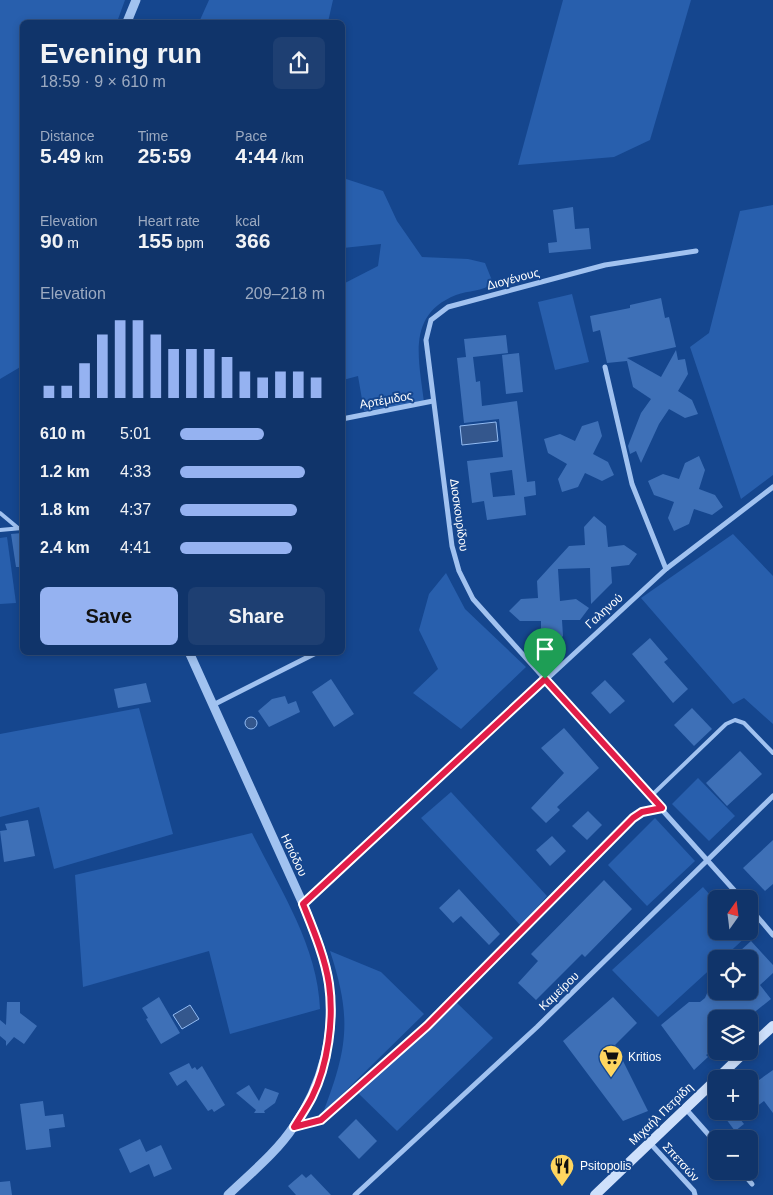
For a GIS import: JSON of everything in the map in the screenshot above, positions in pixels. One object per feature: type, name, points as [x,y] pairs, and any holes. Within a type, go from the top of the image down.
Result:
[{"type":"main road","points":[[758,1040],[773,1026]]},
{"type":"main road","name":"Μιχαήλ Πετρίδη","points":[[595,1195],[736,1060]]},
{"type":"street","points":[[128,20],[136,0]]},
{"type":"street","name":"Διογένους","points":[[431,320],[448,307],[605,265],[696,251]]},
{"type":"street","name":"Διοσκουρίδου","points":[[431,320],[426,340],[452,546],[459,572],[473,598],[734,890]]},
{"type":"street","points":[[605,367],[632,484],[666,569]]},
{"type":"street","name":"Αρτέμιδος","points":[[345,418],[433,401]]},
{"type":"street","name":"Γαληνού","points":[[303,904],[666,569],[773,487]]},
{"type":"street","name":"Ησιόδου","points":[[190,655],[303,904],[325,967],[329,985],[329,1024],[321,1074],[312,1097],[294,1127],[279,1145],[228,1195]]},
{"type":"street","points":[[212,705],[312,655]]},
{"type":"street","name":"Καμείρου","points":[[355,1195],[537,1027],[773,796]]},
{"type":"street","points":[[294,1127],[321,1120],[427,1026],[633,818],[642,812],[662,808]]},
{"type":"street","points":[[758,918],[773,935]]},
{"type":"street","points":[[685,1108],[708,1134]]},
{"type":"street","name":"Σπετσών","points":[[650,1143],[694,1191],[695,1195]]},
{"type":"street","points":[[749,1180],[752,1184]]},
{"type":"lane","points":[[0,512],[20,528]]},
{"type":"lane","points":[[0,530],[20,528]]},
{"type":"lane","points":[[651,796],[726,724],[735,720],[744,723],[773,753]]},
{"type":"shaded area","points":[[0,0],[125,0],[118,20],[20,20],[20,367],[0,379]]},
{"type":"shaded area","points":[[209,0],[333,0],[328,20],[200,20]]},
{"type":"shaded area","points":[[563,0],[691,0],[650,140],[614,157],[518,165]]},
{"type":"shaded area","points":[[345,179],[383,191],[397,221],[422,257],[468,259],[485,263],[493,283],[484,288],[456,295],[440,304],[429,314],[419,340],[424,402],[364,411],[358,376],[345,379],[345,283],[378,266],[381,244],[345,248]]},
{"type":"shaded area","points":[[773,205],[773,475],[741,499],[690,347],[709,333],[740,211]]},
{"type":"shaded area","points":[[572,294],[589,362],[555,370],[538,302]]},
{"type":"shaded area","points":[[496,422],[498,441],[462,445],[460,426]]},
{"type":"shaded area","points":[[733,534],[773,576],[773,724],[744,698],[733,704],[641,598]]},
{"type":"shaded area","points":[[7,537],[16,603],[0,604],[0,538]]},
{"type":"shaded area","points":[[446,573],[465,609],[526,667],[461,729],[413,693],[438,669],[419,630],[429,594]]},
{"type":"shaded area","points":[[139,708],[173,834],[54,869],[39,807],[0,817],[0,734]]},
{"type":"shaded area","points":[[249,717],[253,717],[257,723],[253,729],[249,729],[245,725],[245,721]]},
{"type":"shaded area","points":[[698,778],[735,816],[709,841],[672,804]]},
{"type":"shaded area","points":[[451,792],[547,896],[521,926],[421,818]]},
{"type":"shaded area","points":[[655,818],[695,861],[647,906],[608,865]]},
{"type":"shaded area","points":[[252,833],[285,896],[305,940],[318,986],[320,1009],[230,1034],[209,951],[83,987],[75,875]]},
{"type":"shaded area","points":[[703,887],[708,893],[708,940],[743,940],[732,950],[708,950],[708,971],[658,1017],[612,970]]},
{"type":"shaded area","points":[[330,951],[381,972],[424,1014],[323,1113],[338,1070],[344,1033],[342,995]]},
{"type":"shaded area","points":[[455,1001],[493,1038],[397,1131],[358,1093]]},
{"type":"shaded area","points":[[190,1005],[199,1019],[182,1029],[173,1015]]},
{"type":"building","points":[[573,207],[575,229],[589,228],[591,249],[549,253],[548,243],[557,242],[553,210]]},
{"type":"building","points":[[661,298],[665,318],[669,317],[676,347],[627,358],[661,377],[676,350],[678,360],[685,359],[688,374],[678,391],[692,400],[698,414],[685,418],[669,409],[659,424],[641,463],[636,451],[630,454],[628,446],[641,413],[651,399],[633,387],[627,361],[607,363],[600,330],[593,332],[590,316],[630,308],[630,305]]},
{"type":"building","points":[[506,335],[508,353],[473,357],[476,382],[480,381],[482,406],[517,401],[527,482],[535,481],[536,495],[524,497],[526,515],[487,520],[484,501],[472,503],[467,461],[503,457],[499,419],[464,423],[457,358],[466,357],[464,339]],"holes":[[[512,470],[515,495],[493,497],[490,473]]]},
{"type":"building","points":[[519,353],[523,392],[506,394],[502,355]]},
{"type":"building","points":[[598,421],[602,436],[593,454],[608,462],[614,475],[602,481],[585,473],[578,487],[562,492],[558,479],[567,464],[548,453],[544,439],[560,434],[575,441],[582,426]]},
{"type":"building","points":[[699,456],[705,470],[699,489],[715,495],[723,507],[712,515],[694,509],[689,524],[674,531],[668,518],[674,502],[654,495],[648,481],[663,474],[679,479],[685,463]]},
{"type":"building","points":[[594,516],[606,526],[608,547],[624,545],[637,554],[629,565],[611,567],[612,583],[591,604],[590,568],[558,569],[560,601],[576,599],[589,608],[580,620],[562,620],[563,636],[551,648],[541,639],[541,621],[520,621],[509,611],[521,599],[538,598],[537,581],[569,546],[585,545],[584,527]]},
{"type":"building","points":[[20,533],[20,567],[16,567],[11,534]]},
{"type":"building","points":[[650,638],[668,659],[664,662],[688,689],[673,703],[632,654]]},
{"type":"building","points":[[331,679],[354,714],[334,727],[312,692]]},
{"type":"building","points":[[605,680],[625,701],[610,714],[591,693]]},
{"type":"building","points":[[146,683],[151,702],[118,708],[114,689]]},
{"type":"building","points":[[285,696],[288,704],[296,701],[300,712],[269,727],[258,711],[272,699]]},
{"type":"building","points":[[692,708],[712,729],[694,746],[674,725]]},
{"type":"building","points":[[564,728],[599,768],[557,807],[560,810],[546,823],[531,808],[564,773],[541,748]]},
{"type":"building","points":[[740,751],[762,774],[727,806],[706,783]]},
{"type":"building","points":[[588,811],[602,825],[587,840],[572,826]]},
{"type":"building","points":[[28,820],[35,856],[4,862],[0,831],[7,830],[5,824]]},
{"type":"building","points":[[552,836],[566,851],[550,866],[536,850]]},
{"type":"building","points":[[773,840],[773,884],[765,891],[743,868]]},
{"type":"building","points":[[604,880],[632,909],[585,957],[582,954],[536,1000],[518,983],[538,961],[531,954]]},
{"type":"building","points":[[459,889],[500,934],[489,945],[461,916],[453,923],[439,908]]},
{"type":"building","points":[[751,941],[773,965],[773,973],[760,985],[771,999],[757,1010],[708,1010],[708,1054],[706,1055],[708,1057],[694,1070],[661,1025],[689,1002],[700,1002],[705,998],[708,991],[708,1000],[758,1000],[758,950],[741,950]]},
{"type":"building","points":[[159,997],[180,1033],[161,1044],[146,1019],[148,1018],[142,1008]]},
{"type":"building","name":"Kritios","points":[[613,997],[637,1023],[615,1045],[648,1111],[623,1121],[563,1041]]},
{"type":"building","points":[[7,1002],[20,1002],[20,1013],[37,1026],[24,1044],[14,1037],[6,1046],[6,1041],[0,1036],[0,1020],[6,1025]]},
{"type":"building","points":[[189,1063],[192,1069],[195,1067],[197,1070],[202,1066],[225,1105],[214,1112],[212,1109],[208,1111],[186,1080],[177,1086],[169,1073]]},
{"type":"building","points":[[773,1070],[773,1113],[764,1101],[758,1106],[758,1081]]},
{"type":"building","points":[[249,1085],[259,1101],[265,1088],[279,1093],[275,1103],[264,1111],[265,1113],[254,1113],[256,1110],[236,1093]]},
{"type":"building","points":[[43,1101],[45,1116],[63,1114],[65,1127],[49,1129],[51,1147],[26,1150],[20,1104]]},
{"type":"building","points":[[356,1119],[377,1141],[359,1159],[338,1137]]},
{"type":"building","points":[[727,1120],[741,1120],[744,1124],[734,1130]]},
{"type":"building","points":[[140,1139],[146,1152],[161,1145],[172,1169],[154,1177],[149,1164],[130,1173],[119,1149]]},
{"type":"building","points":[[302,1174],[306,1178],[311,1174],[331,1195],[296,1195],[288,1186]]},
{"type":"building","points":[[10,1181],[12,1195],[0,1195],[0,1182]]},
{"type":"place","name":"Kritios","points":[[611,1078]]},
{"type":"place","name":"Psitopolis","points":[[562,1187]]},
{"type":"route","points":[[545,679],[662,808],[642,812],[633,818],[427,1026],[321,1120],[308,1125],[294,1127],[312,1097],[321,1074],[326,1050],[330,1003],[325,967],[314,930],[303,904],[545,679]]}]
